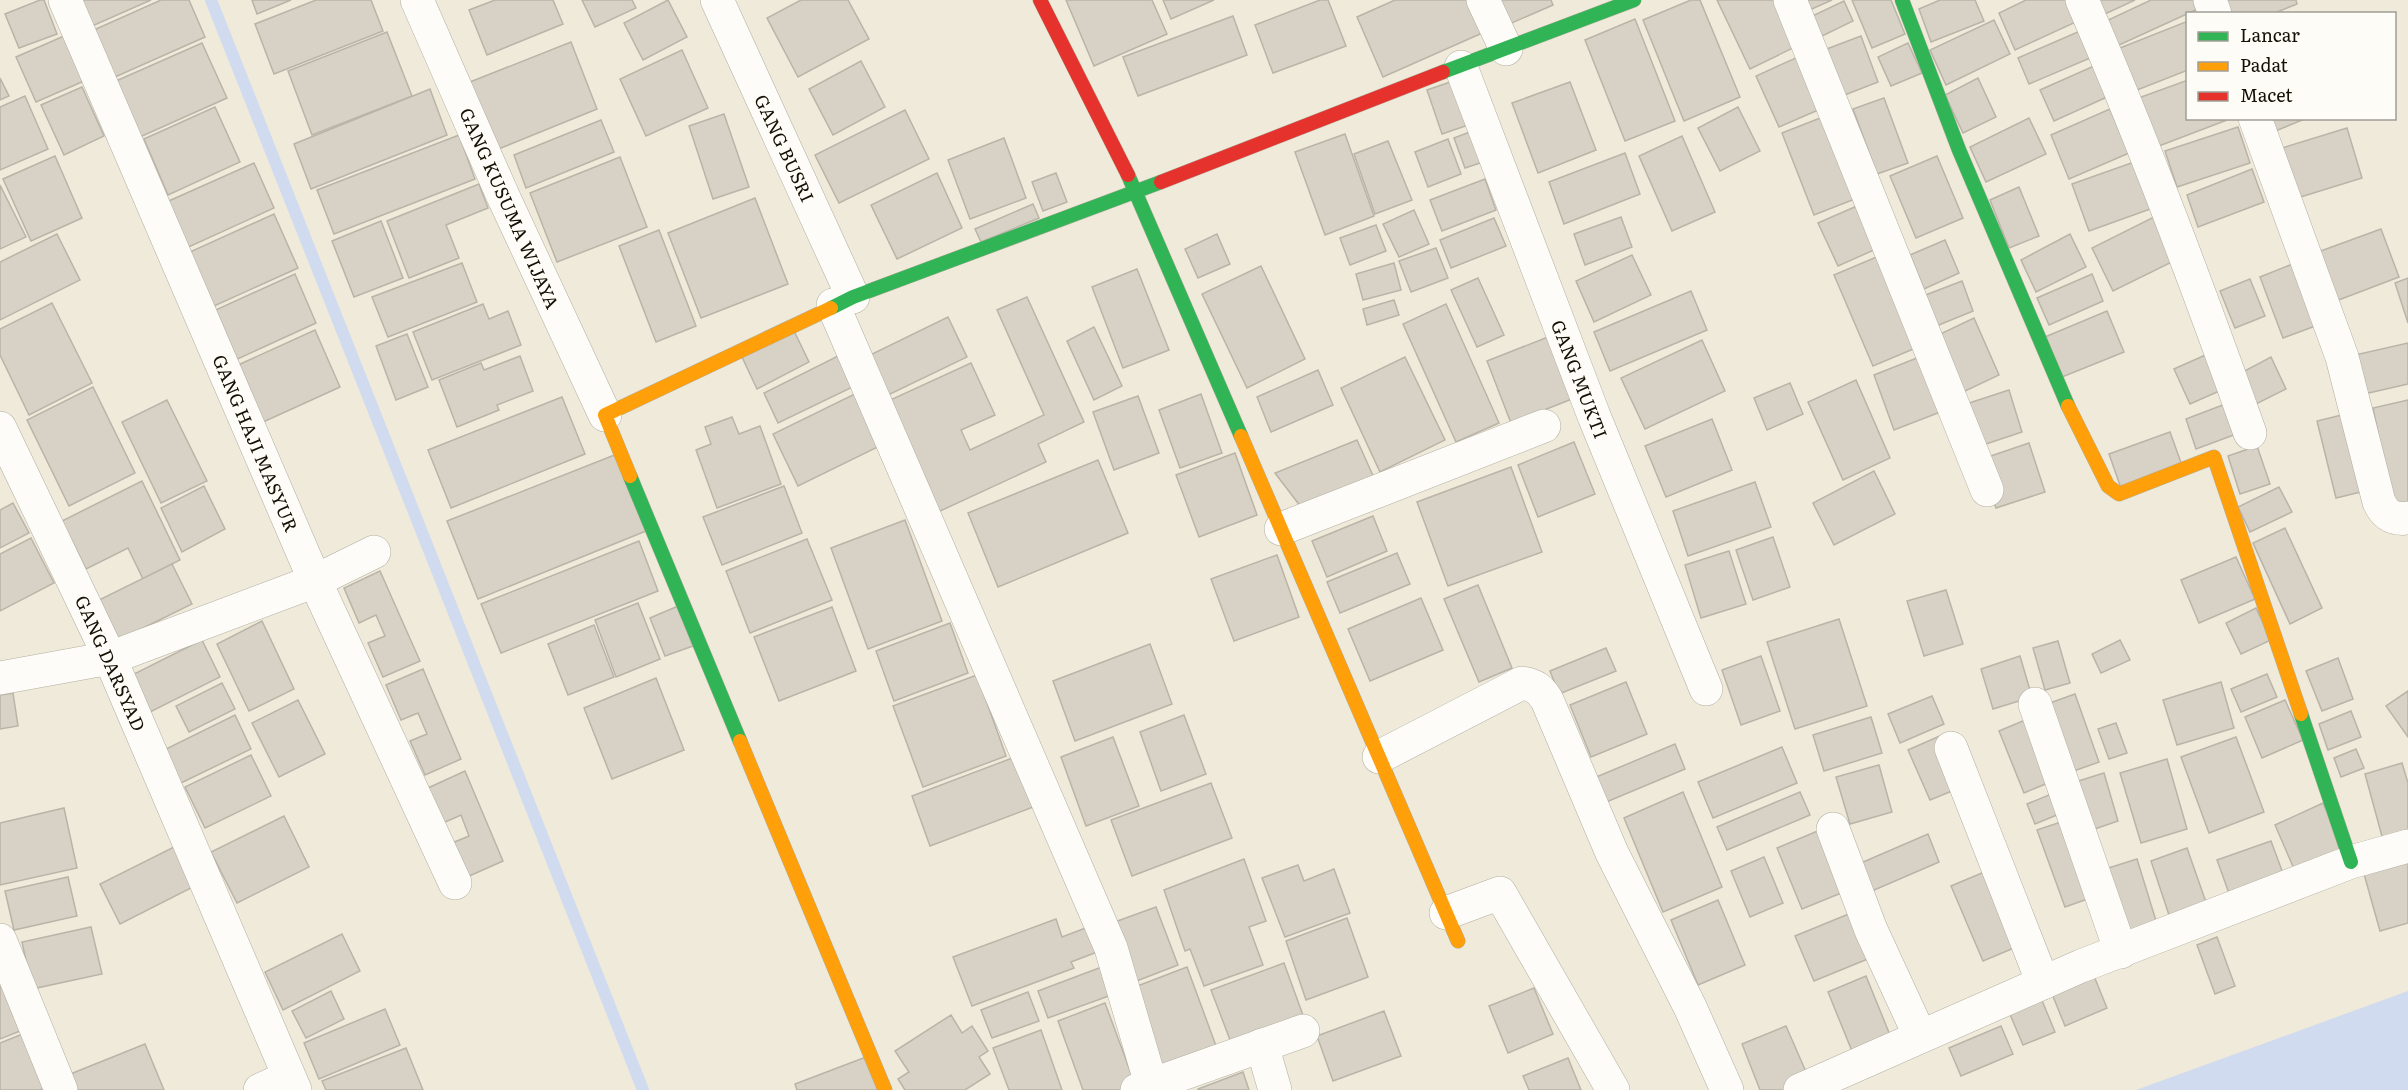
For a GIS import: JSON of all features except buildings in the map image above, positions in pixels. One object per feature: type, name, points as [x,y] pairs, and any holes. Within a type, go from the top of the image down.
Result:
[{"type":"street","name":"GANG HAJI MASYUR","points":[[65,0],[315,581],[455,883]]},
{"type":"street","name":"GANG KUSUMA WIJAYA","points":[[417,0],[503,196],[605,415]]},
{"type":"street","name":"GANG BUSRI","points":[[717,0],[1111,948],[1144,1087]]},
{"type":"street","points":[[1040,0],[1137,192],[1452,927],[1500,893],[1613,1090]]},
{"type":"street","points":[[1483,0],[1506,49]]},
{"type":"street","points":[[885,1090],[605,415],[843,301],[1137,192],[1306,124],[1634,0]]},
{"type":"street","points":[[1790,0],[1987,490]]},
{"type":"street","points":[[1902,0],[1995,235],[2072,416],[2108,486],[2119,494],[2214,457],[2351,862]]},
{"type":"street","points":[[2082,0],[2114,73],[2210,320],[2250,433]]},
{"type":"street","name":"GANG MUKTI","points":[[1461,67],[1594,416],[1706,689]]},
{"type":"street","points":[[2256,120],[2342,357],[2379,502],[2384,513],[2392,517],[2408,518]]},
{"type":"street","points":[[1281,529],[1544,426]]},
{"type":"street","name":"GANG DARSYAD","points":[[0,428],[110,658],[215,900],[282,1086]]},
{"type":"street","points":[[0,678],[110,658],[315,581],[374,552]]},
{"type":"street","points":[[1379,757],[1522,683],[1534,685],[1541,691],[1547,700],[1612,853],[1690,1007],[1727,1090]]},
{"type":"street","points":[[2035,704],[2121,951]]},
{"type":"street","points":[[1951,748],[2043,983]]},
{"type":"street","points":[[1833,828],[1871,930],[1920,1036]]},
{"type":"street","points":[[1800,1090],[1920,1036],[2121,951],[2351,862],[2408,846]]},
{"type":"street","points":[[0,940],[61,1090]]},
{"type":"street","points":[[1144,1087],[1303,1031]]},
{"type":"street","points":[[1262,1045],[1275,1090]]},
{"type":"water","points":[[2408,991],[2408,1090],[2136,1090]]},
{"type":"waterway","points":[[211,0],[643,1090]]},
{"type":"traffic: fast","points":[[1443,72],[1634,0]]},
{"type":"traffic: fast","points":[[1902,0],[1959,150],[2068,406]]},
{"type":"traffic: fast","points":[[1128,175],[1241,436]]},
{"type":"traffic: fast","points":[[831,308],[853,297],[1161,182]]},
{"type":"traffic: fast","points":[[630,476],[740,741]]},
{"type":"traffic: fast","points":[[2301,714],[2351,862]]},
{"type":"traffic: slow","points":[[630,476],[605,415],[831,308]]},
{"type":"traffic: slow","points":[[2068,406],[2108,486],[2119,494],[2214,457],[2301,714]]},
{"type":"traffic: slow","points":[[1241,436],[1458,941]]},
{"type":"traffic: slow","points":[[740,741],[885,1090]]},
{"type":"traffic: jam","points":[[1040,0],[1128,175]]},
{"type":"traffic: jam","points":[[1161,182],[1443,72]]}]
